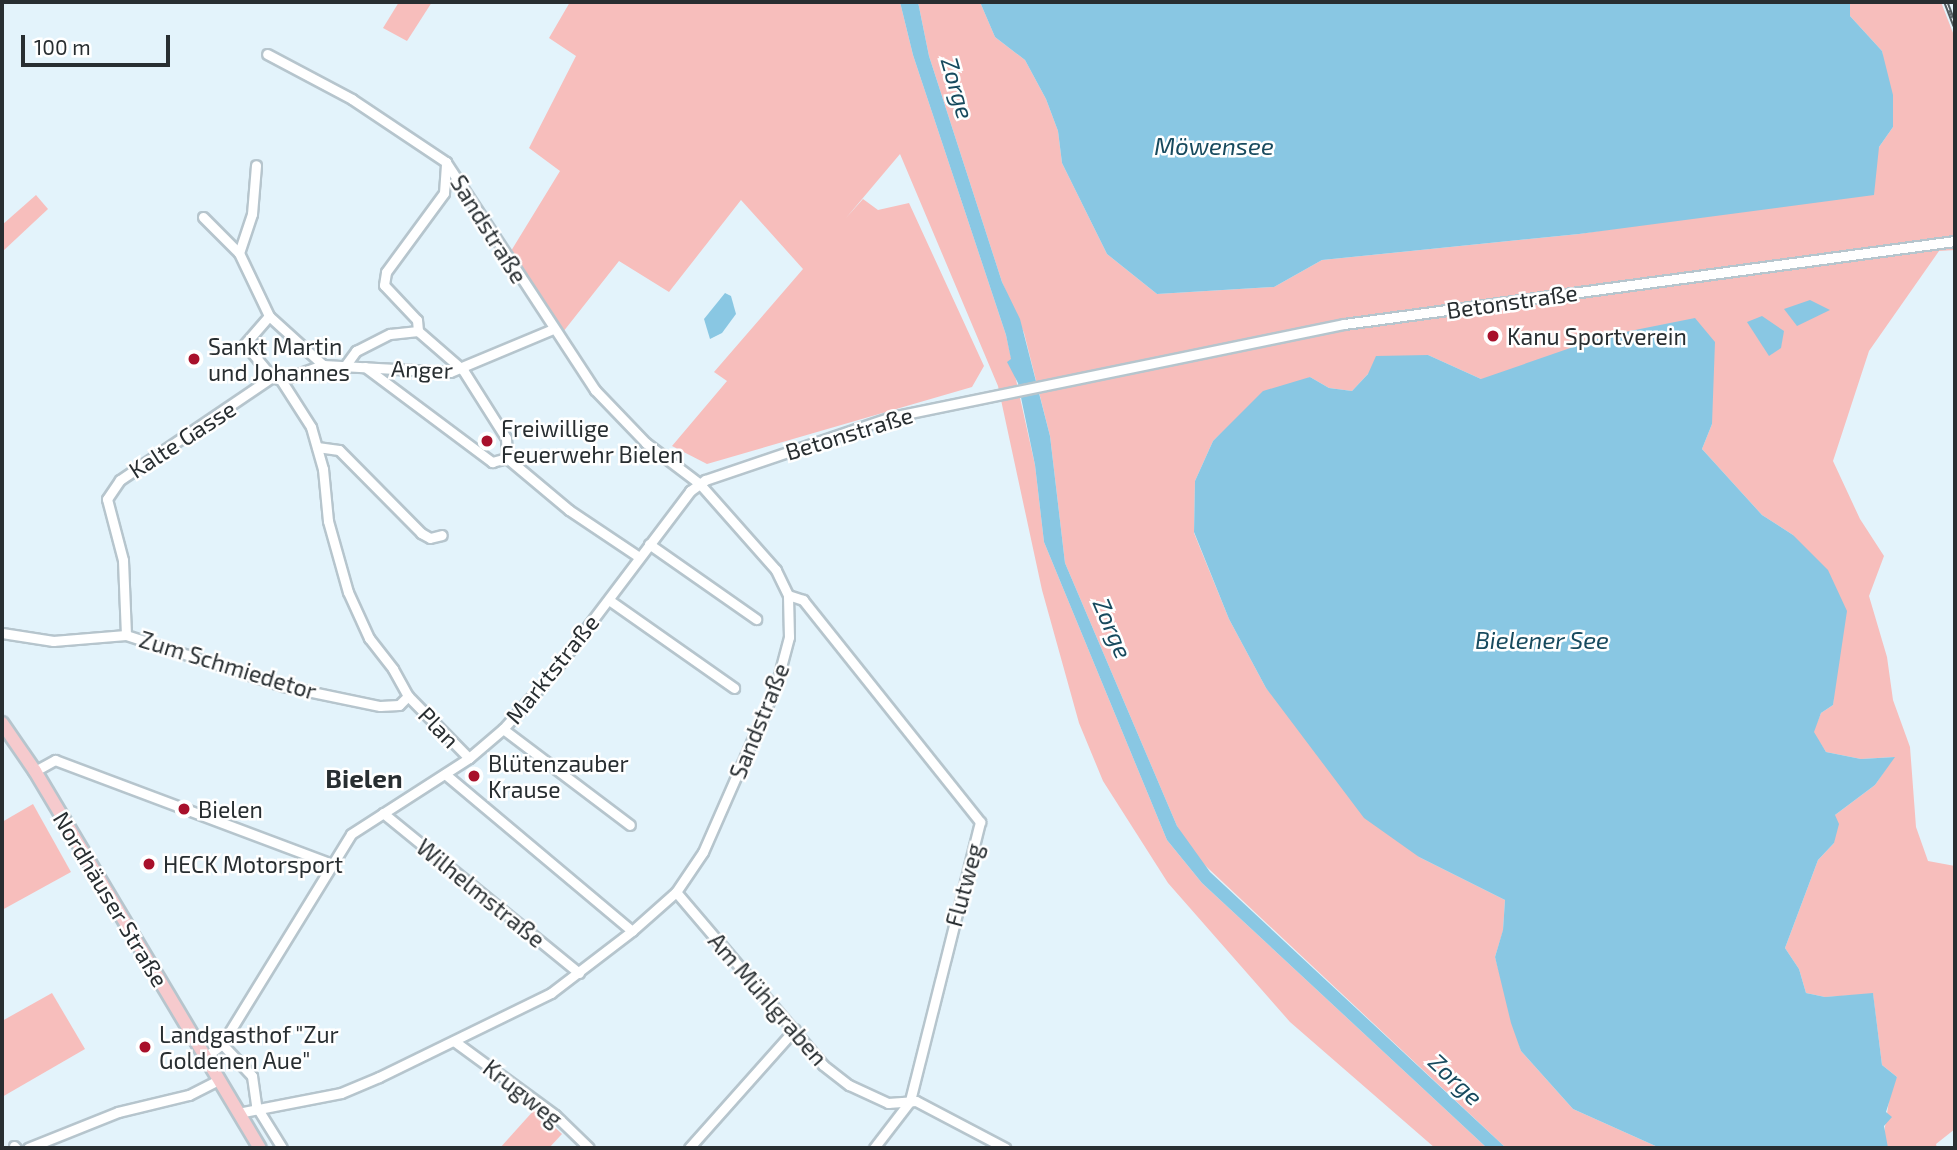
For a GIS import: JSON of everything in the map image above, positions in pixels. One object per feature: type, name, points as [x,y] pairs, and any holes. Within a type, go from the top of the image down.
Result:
[{"type":"main road","name":"Nordhäuser Straße","points":[[2,723],[35,771],[260,1148]]},
{"type":"street","name":"Sandstraße","points":[[238,1113],[256,1106],[341,1093],[551,993],[676,892],[703,852],[776,686],[789,636],[788,595],[754,543],[699,484],[621,421],[553,329],[446,162],[352,99],[267,54]]},
{"type":"street","points":[[446,162],[444,193],[386,272],[384,285],[417,320],[418,331],[463,370],[553,329]]},
{"type":"street","points":[[239,253],[252,214],[257,165]]},
{"type":"street","points":[[203,217],[239,253],[268,316],[323,365]]},
{"type":"street","name":"Betonstraße","points":[[699,484],[891,417],[1000,392],[1344,324],[1955,241]]},
{"type":"street","name":"Plan","points":[[268,316],[245,344],[276,378],[311,427],[317,447],[328,521],[348,592],[369,638],[393,668],[408,696],[470,758]]},
{"type":"street","points":[[345,366],[356,351],[390,334],[418,331]]},
{"type":"street","name":"Anger","points":[[323,365],[438,373],[463,370],[506,438],[507,458],[569,510],[639,557]]},
{"type":"street","name":"Kalte Gasse","points":[[126,635],[123,560],[107,499],[120,480],[276,378],[323,365]]},
{"type":"street","name":"Anger","points":[[365,367],[492,462],[507,458]]},
{"type":"street","points":[[317,447],[339,450],[421,533],[430,538],[442,535]]},
{"type":"street","name":"Marktstraße","points":[[205,1058],[222,1044],[351,834],[470,758],[503,729],[609,600],[649,544],[699,484]]},
{"type":"street","points":[[649,544],[756,619]]},
{"type":"street","name":"Flutweg","points":[[788,595],[803,600],[980,822],[910,1101],[874,1148]]},
{"type":"street","points":[[609,600],[734,688]]},
{"type":"street","name":"Zum Schmiedetor","points":[[2,633],[54,641],[126,635],[283,686],[380,706],[399,705],[408,696]]},
{"type":"street","points":[[503,729],[630,825]]},
{"type":"street","points":[[35,771],[55,760],[331,864]]},
{"type":"street","points":[[445,774],[632,930]]},
{"type":"street","name":"Wilhelmstraße","points":[[383,813],[579,973]]},
{"type":"street","name":"Am Mühlgraben","points":[[676,892],[823,1065],[849,1084],[888,1103],[910,1101]]},
{"type":"street","points":[[689,1148],[795,1029]]},
{"type":"street","name":"Krugweg","points":[[454,1041],[555,1115],[589,1148]]},
{"type":"street","points":[[222,1044],[252,1076],[256,1106],[282,1148]]},
{"type":"street","points":[[28,1148],[118,1112],[189,1095],[218,1080]]},
{"type":"street","points":[[910,1101],[1005,1148]]},
{"type":"shaded area","points":[[399,2],[432,2],[407,41],[383,28]]},
{"type":"shaded area","points":[[570,2],[900,2],[913,55],[1006,335],[1035,465],[1044,542],[1167,840],[1202,883],[1487,1148],[1435,1148],[1290,1022],[1168,883],[1103,781],[1079,723],[1042,590],[998,386],[900,154],[846,218],[863,199],[878,210],[909,203],[984,366],[972,387],[707,464],[672,446],[727,381],[714,372],[803,269],[741,200],[669,292],[619,261],[563,332],[511,251],[560,171],[529,148],[576,56],[549,38]]},
{"type":"shaded area","points":[[918,2],[980,2],[995,37],[1025,60],[1046,99],[1058,131],[1062,163],[1107,254],[1157,294],[1274,287],[1322,260],[1579,234],[1676,219],[1879,147],[1893,127],[1882,51],[1850,16],[1850,2],[1941,2],[1955,38],[1955,250],[1939,251],[1869,351],[1833,461],[1860,519],[1884,556],[1869,596],[1887,657],[1893,700],[1910,747],[1916,827],[1928,861],[1955,866],[1955,1129],[1936,1144],[1937,1148],[1888,1148],[1883,1140],[1891,1087],[1897,1077],[1882,1065],[1873,994],[1825,997],[1806,993],[1799,969],[1785,948],[1818,860],[1834,843],[1835,815],[1875,785],[1894,757],[1861,759],[1826,752],[1813,732],[1821,713],[1833,705],[1836,665],[1793,535],[1762,515],[1702,449],[1712,424],[1481,379],[1428,355],[1368,374],[1352,391],[1329,388],[1310,377],[1232,423],[1213,441],[1195,481],[1194,533],[1229,619],[1266,688],[1419,857],[1505,900],[1503,931],[1495,957],[1521,1051],[1573,1109],[1660,1148],[1506,1148],[1193,854],[1177,826],[1065,563],[1050,436],[1024,333],[1002,282],[929,56]]},
{"type":"shaded area","points":[[36,195],[48,209],[2,252],[2,225]]},
{"type":"shaded area","points":[[33,804],[71,872],[2,910],[2,822]]},
{"type":"shaded area","points":[[52,993],[85,1049],[2,1097],[2,1021]]},
{"type":"shaded area","points":[[535,1109],[562,1134],[549,1148],[500,1148]]},
{"type":"water","points":[[900,2],[918,2],[929,56],[1002,282],[1020,319],[1050,436],[1065,563],[1177,826],[1210,872],[1506,1148],[1487,1148],[1202,883],[1167,840],[1044,542],[1035,465],[1018,383],[1007,362],[1011,359],[1006,335],[913,55]]},
{"type":"water","name":"Möwensee","points":[[980,2],[1850,2],[1850,16],[1882,51],[1893,95],[1893,127],[1879,147],[1874,195],[1579,234],[1322,260],[1274,287],[1157,294],[1107,254],[1062,163],[1058,131],[1046,99],[1025,60],[995,37]]},
{"type":"water","points":[[725,293],[731,296],[736,314],[722,333],[710,339],[704,319]]},
{"type":"water","points":[[1810,300],[1830,310],[1797,326],[1784,309]]},
{"type":"water","points":[[1762,316],[1784,331],[1781,348],[1769,356],[1747,322]]},
{"type":"water","name":"Bielener See","points":[[1695,318],[1715,342],[1712,424],[1702,449],[1762,515],[1793,535],[1828,570],[1847,611],[1833,705],[1821,713],[1814,732],[1826,752],[1861,759],[1895,757],[1875,785],[1835,815],[1839,824],[1834,843],[1818,860],[1785,948],[1799,969],[1806,993],[1825,997],[1873,993],[1882,1065],[1897,1077],[1886,1112],[1892,1117],[1884,1126],[1888,1148],[1660,1148],[1573,1109],[1521,1051],[1511,1023],[1495,957],[1503,930],[1505,900],[1419,857],[1364,818],[1266,688],[1229,619],[1194,532],[1195,481],[1213,441],[1263,391],[1310,377],[1329,388],[1352,391],[1368,374],[1376,356],[1428,355],[1481,379],[1605,336]]},
{"type":"railway","points":[[1946,2],[1955,25]]},
{"type":"place","name":"Kanu Sportverein","points":[[1493,336]]},
{"type":"place","name":"Sankt Martin und Johannes","points":[[194,359]]},
{"type":"place","name":"Freiwillige Feuerwehr Bielen","points":[[487,441]]},
{"type":"place","name":"Blütenzauber Krause","points":[[474,776]]},
{"type":"place","name":"Bielen","points":[[184,809]]},
{"type":"place","name":"HECK Motorsport","points":[[149,864]]},
{"type":"place","name":"Landgasthof \"Zur Goldenen Aue\"","points":[[145,1047]]},
{"type":"district","name":"Bielen","points":[[364,778]]},
{"type":"water label","name":"Zorge","points":[[958,88]]},
{"type":"water label","name":"Zorge","points":[[1113,628]]},
{"type":"water label","name":"Zorge","points":[[1456,1079]]}]
